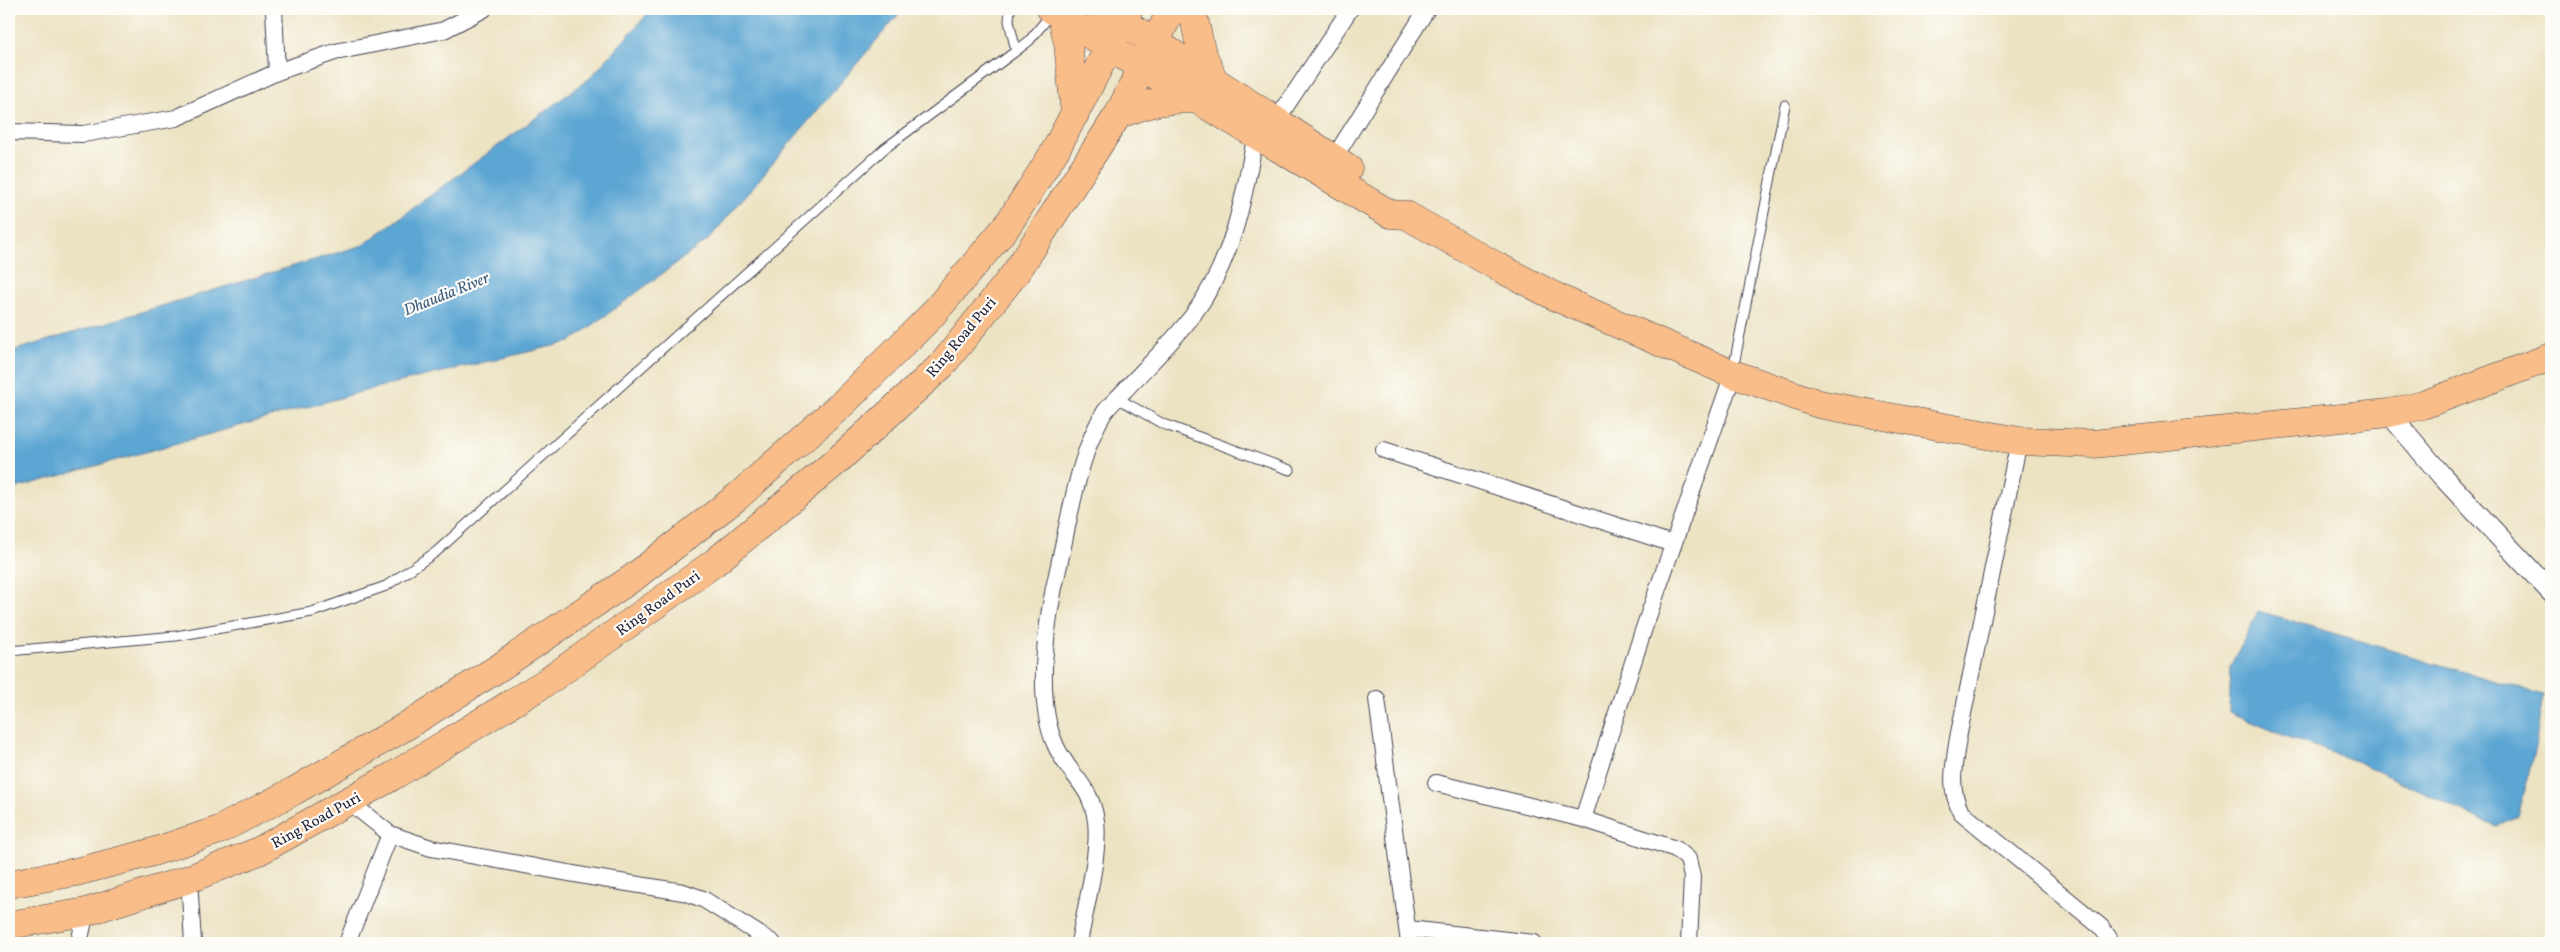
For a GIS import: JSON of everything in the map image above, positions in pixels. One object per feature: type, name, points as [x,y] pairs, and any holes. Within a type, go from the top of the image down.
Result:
[{"type":"highway","points":[[1100,9],[1126,16],[1207,90],[1266,127],[1390,214],[1406,215],[1498,267],[1560,299],[1732,374],[1820,404],[2019,441],[2093,444],[2389,413],[2424,405],[2551,357]]},
{"type":"highway","name":"Ring Road Puri","points":[[9,925],[86,912],[189,880],[259,851],[393,776],[548,681],[714,563],[838,460],[942,365],[1017,271],[1118,115],[1172,9]]},
{"type":"highway","points":[[1192,9],[1207,90]]},
{"type":"highway","points":[[1055,13],[1143,67],[1207,90]]},
{"type":"highway","points":[[1055,13],[1068,43],[1075,114]]},
{"type":"highway","points":[[9,884],[76,872],[128,859],[219,830],[294,791],[403,728],[500,667],[634,577],[737,497],[844,404],[931,316],[1008,226],[1075,114],[1126,16]]},
{"type":"highway","points":[[1118,115],[1156,101],[1207,90]]},
{"type":"highway","points":[[1266,127],[1334,158],[1399,200],[1406,215]]},
{"type":"street","points":[[274,9],[277,72]]},
{"type":"street","points":[[9,132],[83,134],[176,118],[277,72],[335,52],[444,30],[478,14],[484,9]]},
{"type":"street","points":[[1079,943],[1095,850],[1096,823],[1092,801],[1084,785],[1068,767],[1054,743],[1046,712],[1044,664],[1048,620],[1058,568],[1083,465],[1097,426],[1105,412],[1193,316],[1219,273],[1233,240],[1266,127],[1350,9]]},
{"type":"street","points":[[1334,158],[1427,9]]},
{"type":"street","points":[[1583,819],[1643,630],[1732,374]]},
{"type":"street","points":[[2389,413],[2442,476],[2550,587]]},
{"type":"street","points":[[2019,441],[1958,738],[1952,779],[1954,798],[1961,812],[2101,927],[2109,938],[2109,943]]},
{"type":"street","points":[[1384,450],[1673,544]]},
{"type":"street","points":[[1377,699],[1409,936],[1534,943]]},
{"type":"street","points":[[1436,783],[1583,819],[1676,848],[1688,859],[1692,876],[1688,943]]},
{"type":"street","points":[[348,801],[390,834],[431,848],[682,892],[703,899],[773,943]]},
{"type":"street","points":[[346,943],[390,834]]},
{"type":"street","points":[[189,880],[193,943]]},
{"type":"street","points":[[79,943],[86,912]]},
{"type":"lane","points":[[1010,9],[1009,21],[1016,51]]},
{"type":"lane","points":[[9,651],[176,636],[312,612],[386,586],[436,552],[884,149],[1029,41],[1055,13]]},
{"type":"lane","points":[[1732,374],[1785,105]]},
{"type":"lane","points":[[1117,398],[1163,424],[1290,470]]},
{"type":"water","name":"Dhaudia River","points":[[652,9],[903,9],[709,239],[570,342],[379,387],[9,490],[9,352],[363,245],[590,78]]},
{"type":"water","points":[[2258,611],[2543,695],[2535,748],[2517,816],[2496,827],[2358,762],[2285,736],[2229,712],[2231,667]]}]
